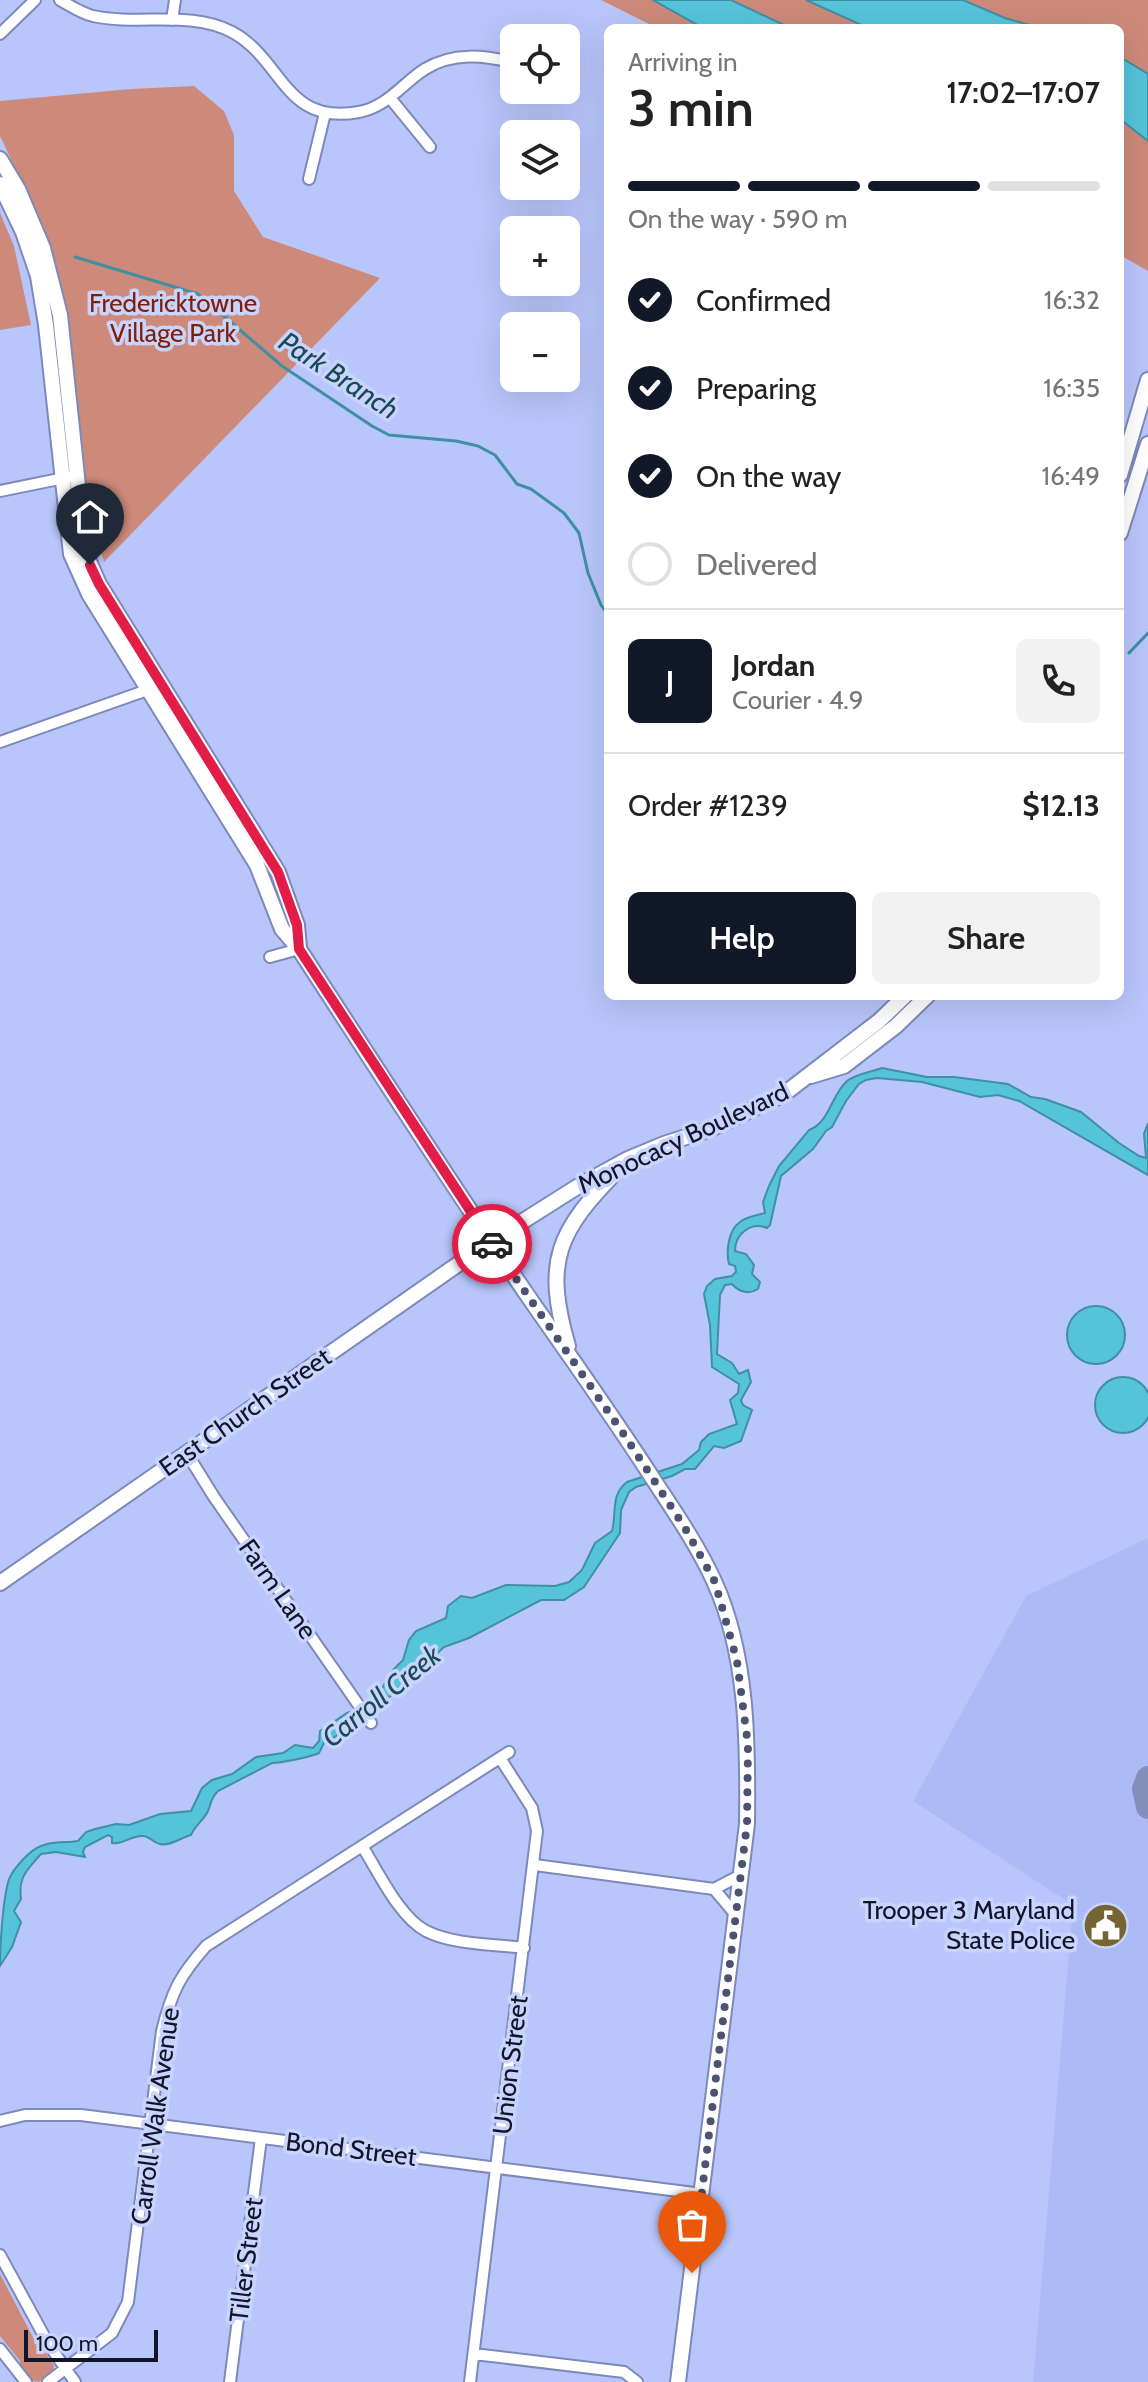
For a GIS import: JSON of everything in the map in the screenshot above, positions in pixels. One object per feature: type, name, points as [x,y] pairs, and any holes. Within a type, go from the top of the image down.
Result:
[{"type":"main road","points":[[0,159],[18,189],[43,248],[60,315],[85,552],[99,584],[257,865],[282,929],[299,949],[490,1242],[625,1436],[685,1528],[715,1582],[733,1642],[745,1703],[747,1824],[678,2382]]},
{"type":"main road","points":[[0,184],[23,232],[38,276],[71,554],[97,607],[156,687]]},
{"type":"main road","points":[[1124,461],[1148,380]]},
{"type":"main road","points":[[1124,520],[1148,444]]},
{"type":"main road","name":"Monocacy Boulevard","points":[[490,1242],[628,1159],[748,1114],[784,1094],[879,1021],[901,1000]]},
{"type":"main road","name":"Monocacy Boulevard","points":[[807,1077],[844,1066],[896,1026],[923,1000]]},
{"type":"main road","points":[[573,1361],[555,1290],[559,1252],[571,1223],[628,1159]]},
{"type":"main road","name":"East Church Street","points":[[0,1583],[490,1242]]},
{"type":"street","points":[[0,34],[35,0]]},
{"type":"street","points":[[60,0],[94,16],[210,22],[235,33],[257,52],[292,95],[312,110],[325,113],[360,112],[390,98],[426,69],[451,58],[484,55],[500,59]]},
{"type":"street","points":[[172,20],[175,0]]},
{"type":"street","points":[[390,98],[430,147]]},
{"type":"street","points":[[309,179],[325,113]]},
{"type":"street","points":[[0,491],[77,475]]},
{"type":"street","points":[[0,742],[156,687]]},
{"type":"street","points":[[270,957],[299,949]]},
{"type":"street","name":"Farm Lane","points":[[186,1452],[371,1723]]},
{"type":"street","name":"Carroll Walk Avenue","points":[[48,2382],[112,2333],[128,2302],[162,2031],[177,1981],[206,1946],[504,1755]]},
{"type":"street","name":"Union Street","points":[[470,2382],[537,1831],[532,1808],[504,1755]]},
{"type":"street","points":[[362,1846],[398,1903],[412,1921],[426,1931],[450,1938],[524,1948]]},
{"type":"street","points":[[535,1865],[714,1889],[741,1875]]},
{"type":"street","points":[[714,1889],[736,1915]]},
{"type":"street","name":"Bond Street","points":[[0,2121],[25,2115],[81,2115],[702,2194]]},
{"type":"street","name":"Tiller Street","points":[[230,2382],[261,2138]]},
{"type":"street","points":[[0,2255],[49,2345],[75,2382]]},
{"type":"street","points":[[0,2349],[26,2382]]},
{"type":"street","points":[[474,2354],[624,2372],[637,2382]]},
{"type":"shaded area","points":[[1148,1538],[1148,2382],[1033,2382],[1073,1905],[913,1801],[1026,1596]]},
{"type":"green space","points":[[601,0],[1148,0],[1148,271],[1124,257],[1124,24],[649,24]]},
{"type":"green space","name":"Fredericktowne Village Park","points":[[194,86],[224,111],[234,135],[234,191],[263,237],[380,278],[104,562],[69,440],[49,312],[54,266],[44,229],[0,136],[0,101]]},
{"type":"green space","name":"Fredericktowne Village Park","points":[[0,213],[14,246],[31,325],[0,330]]},
{"type":"green space","points":[[0,2274],[38,2347],[43,2349],[54,2366],[52,2372],[39,2382],[30,2380],[20,2369],[20,2361],[0,2336]]},
{"type":"water","points":[[653,0],[731,0],[782,24],[696,24]]},
{"type":"water","points":[[806,0],[963,0],[1026,24],[859,24]]},
{"type":"water","points":[[1124,59],[1148,74],[1148,141],[1124,122]]},
{"type":"water","name":"Carroll Creek","points":[[882,1068],[927,1077],[1008,1084],[1031,1097],[1081,1112],[1119,1143],[1146,1158],[1144,1134],[1148,1123],[1148,1175],[1019,1101],[998,1095],[980,1097],[922,1082],[877,1078],[859,1084],[832,1127],[813,1149],[781,1176],[770,1225],[745,1230],[736,1245],[735,1251],[746,1254],[754,1265],[752,1274],[760,1282],[758,1289],[751,1292],[741,1291],[732,1284],[725,1285],[720,1295],[717,1354],[732,1363],[739,1374],[748,1370],[751,1382],[741,1400],[752,1410],[741,1441],[724,1448],[714,1446],[695,1469],[685,1469],[629,1492],[621,1510],[620,1533],[584,1587],[564,1600],[541,1600],[469,1638],[444,1647],[363,1721],[324,1743],[319,1753],[272,1763],[218,1791],[191,1835],[164,1845],[143,1836],[112,1843],[112,1837],[108,1835],[85,1847],[85,1857],[56,1852],[41,1854],[22,1879],[21,1899],[14,1911],[21,1922],[12,1947],[0,1966],[2,1920],[10,1877],[32,1851],[50,1843],[78,1841],[86,1832],[95,1829],[116,1824],[129,1825],[160,1814],[191,1811],[202,1788],[212,1780],[232,1774],[256,1757],[283,1753],[295,1745],[313,1748],[319,1741],[320,1731],[357,1710],[380,1692],[392,1671],[403,1660],[409,1640],[416,1631],[446,1618],[448,1606],[461,1596],[472,1598],[506,1585],[555,1586],[569,1582],[582,1570],[595,1543],[612,1531],[616,1498],[627,1482],[682,1464],[699,1450],[701,1442],[709,1434],[737,1424],[730,1400],[738,1393],[739,1384],[712,1367],[710,1325],[704,1294],[707,1286],[715,1279],[732,1276],[736,1272],[728,1259],[733,1230],[743,1220],[765,1213],[763,1202],[779,1166],[809,1130],[822,1121],[842,1087],[854,1077]]},
{"type":"water","points":[[1096,1306],[1107,1308],[1116,1315],[1123,1324],[1123,1346],[1116,1355],[1107,1362],[1096,1364],[1085,1362],[1076,1355],[1069,1346],[1067,1335],[1069,1324],[1076,1315],[1085,1308]]},
{"type":"water","points":[[1123,1377],[1143,1385],[1149,1394],[1149,1416],[1143,1425],[1123,1433],[1103,1425],[1095,1405],[1103,1385]]},
{"type":"waterway","name":"Park Branch","points":[[75,257],[198,294],[282,366],[389,435],[456,441],[478,446],[495,455],[517,484],[531,489],[564,513],[579,533],[588,573],[604,609]]},
{"type":"waterway","name":"Park Branch","points":[[1129,653],[1148,633]]},
{"type":"taxiway","points":[[1148,1778],[1144,1789],[1148,1807]]},
{"type":"way so far","points":[[492,1244],[685,1528],[715,1582],[737,1661],[745,1703],[748,1745],[747,1824],[692,2273]]},
{"type":"place","name":"Trooper 3 Maryland State Police","points":[[1106,1925]]},
{"type":"route","points":[[90,565],[278,872],[297,925],[299,949],[492,1244]]}]
